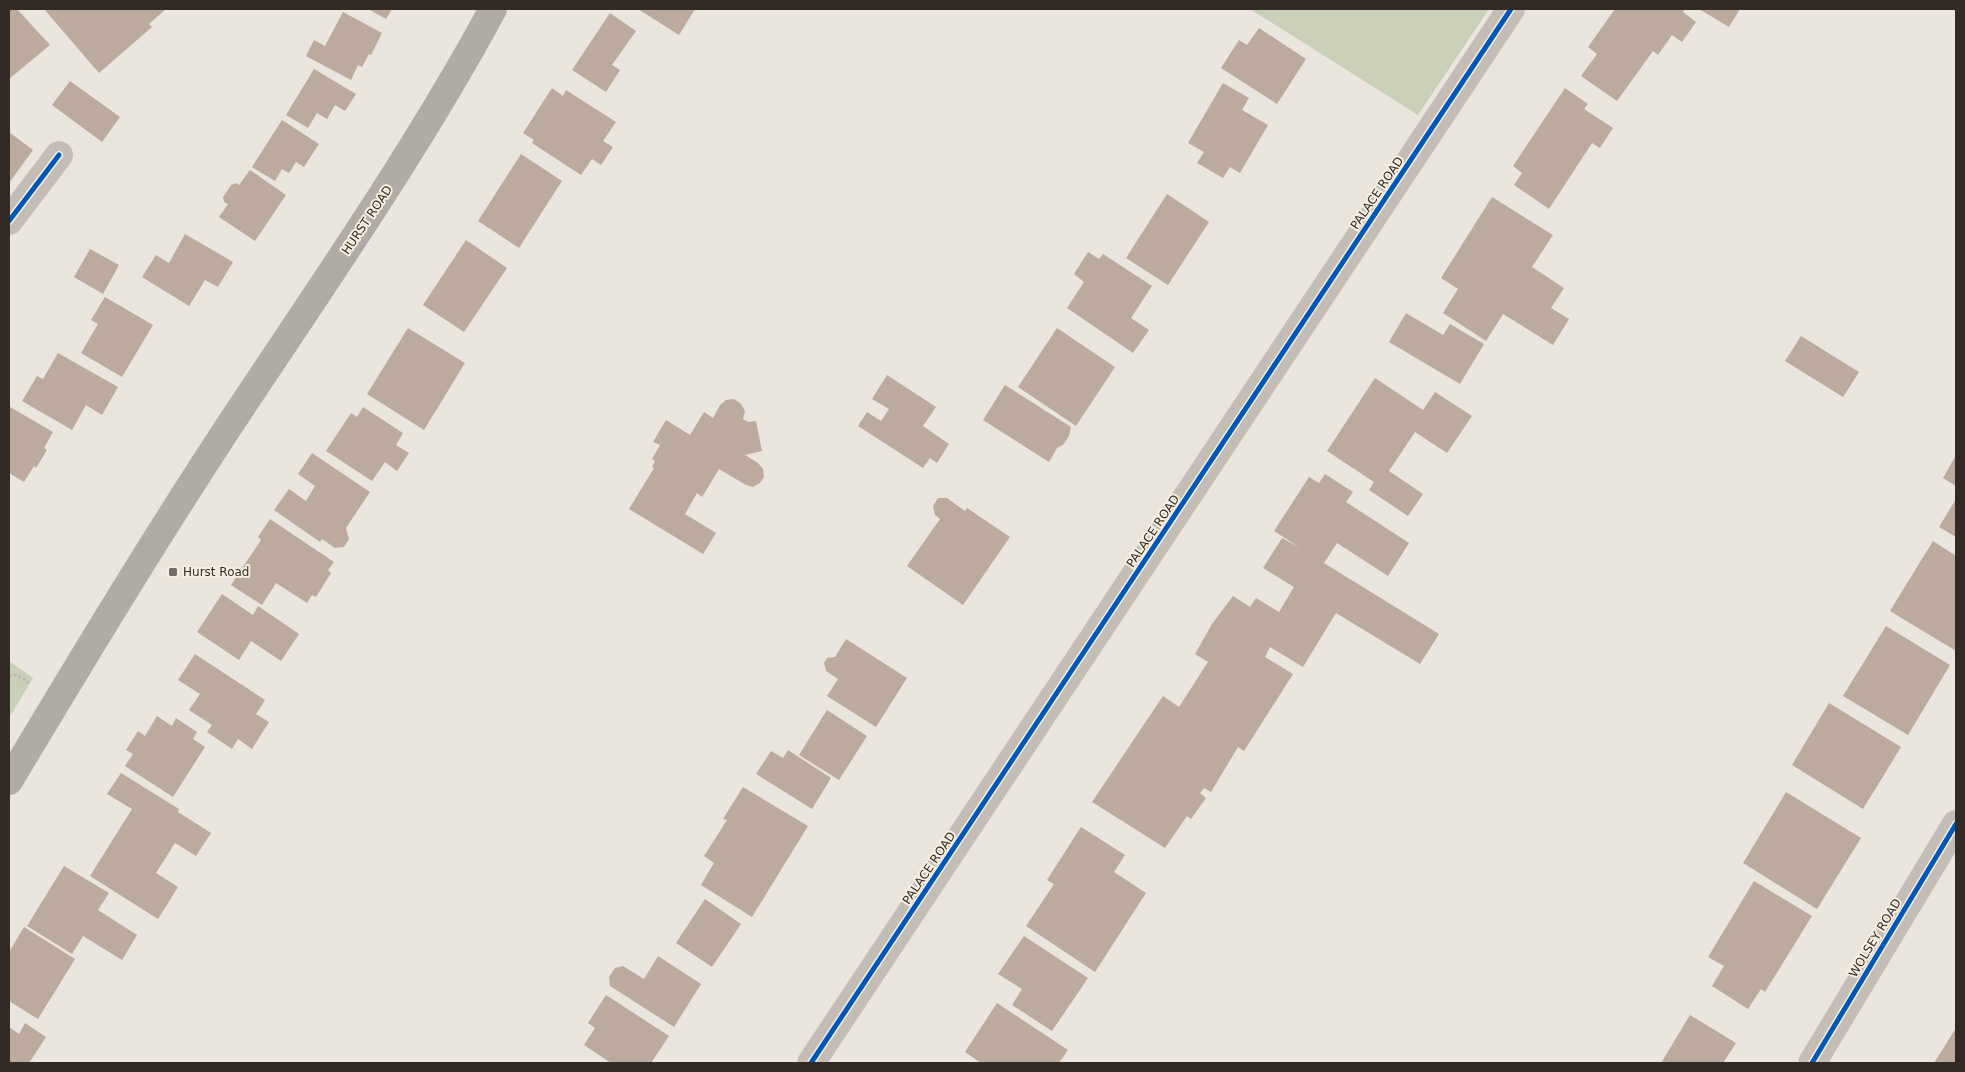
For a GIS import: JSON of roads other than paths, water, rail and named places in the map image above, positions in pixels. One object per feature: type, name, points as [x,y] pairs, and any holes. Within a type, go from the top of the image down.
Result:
[{"type":"main road","name":"HURST ROAD","points":[[9,781],[93,641],[230,425],[390,184],[457,75],[493,9]]},
{"type":"street","name":"PALACE ROAD","points":[[811,1063],[1511,9]]},
{"type":"street","points":[[9,221],[59,154]]},
{"type":"street","name":"WOLSEY ROAD","points":[[1812,1063],[1956,824]]},
{"type":"place","name":"Hurst Road","points":[[173,572]]}]
